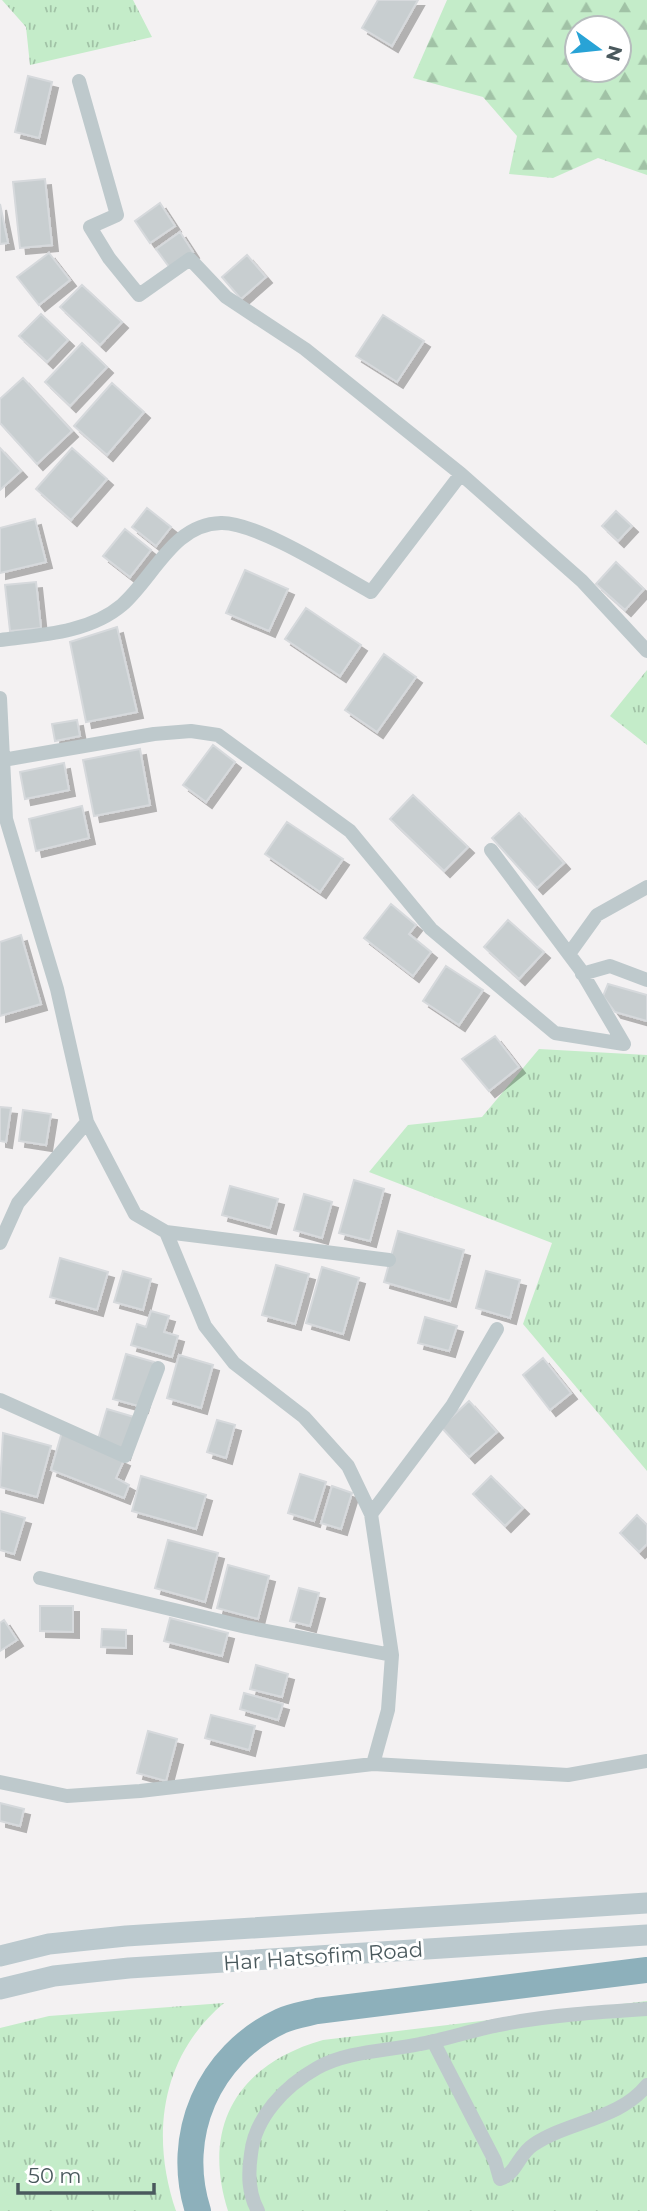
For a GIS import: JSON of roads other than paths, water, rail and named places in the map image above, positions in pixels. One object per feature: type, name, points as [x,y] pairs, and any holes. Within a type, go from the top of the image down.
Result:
[{"type":"highway","points":[[198,2211],[191,2189],[188,2159],[192,2130],[204,2099],[217,2075],[241,2048],[280,2021],[317,2011],[647,1970]]},
{"type":"main road","name":"Har Hatsofim Road","points":[[0,1956],[49,1944],[126,1936],[647,1903]]},
{"type":"main road","name":"Har Hatsofim Road","points":[[0,1989],[54,1976],[129,1968],[647,1936]]},
{"type":"street","points":[[79,82],[117,215],[90,227],[109,258],[139,295],[190,259],[226,297],[305,349],[461,474],[582,581],[647,651]]},
{"type":"street","points":[[0,640],[57,634],[85,625],[121,606],[188,530],[223,522],[266,536],[372,592],[461,474]]},
{"type":"street","points":[[0,698],[6,819],[57,989],[87,1122],[135,1214],[166,1232],[389,1260]]},
{"type":"street","points":[[3,760],[154,734],[191,731],[218,735],[350,831],[431,929],[555,1033],[624,1044],[569,954],[491,850]]},
{"type":"street","points":[[569,954],[597,915],[647,887]]},
{"type":"street","points":[[582,974],[610,967],[647,979]]},
{"type":"street","points":[[0,1243],[18,1203],[87,1122]]},
{"type":"street","points":[[166,1232],[205,1326],[234,1363],[304,1417],[348,1466],[371,1514],[392,1655],[388,1710],[373,1764]]},
{"type":"street","points":[[371,1514],[452,1406],[497,1329]]},
{"type":"street","points":[[0,1401],[125,1456],[159,1368]]},
{"type":"street","points":[[40,1578],[246,1626],[392,1655]]},
{"type":"street","points":[[0,1782],[67,1796],[141,1791],[373,1764],[568,1775],[647,1761]]},
{"type":"street","points":[[258,2211],[252,2200],[248,2174],[252,2144],[265,2116],[285,2091],[318,2067],[351,2056],[433,2041],[502,2024],[564,2014],[647,2009]]},
{"type":"street","points":[[433,2041],[495,2161],[500,2179],[511,2175],[531,2146],[621,2107],[647,2084]]}]
